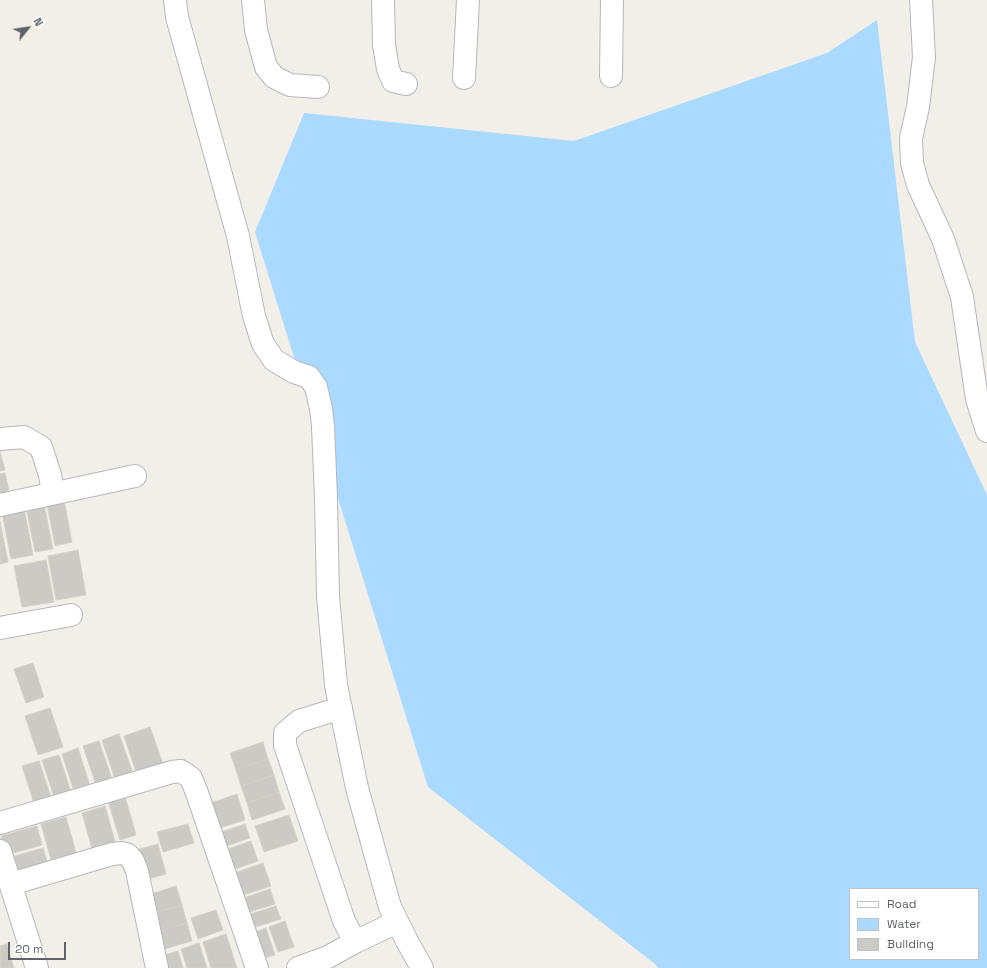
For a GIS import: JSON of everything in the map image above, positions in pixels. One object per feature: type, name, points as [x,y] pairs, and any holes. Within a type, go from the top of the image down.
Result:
[{"type":"street","points":[[175,0],[178,17],[238,236],[254,316],[263,344],[274,360],[294,372],[309,377],[316,387],[322,409],[328,596],[336,685],[357,788],[390,907],[422,968]]},
{"type":"street","points":[[253,0],[256,30],[266,67],[274,78],[290,85],[318,87]]},
{"type":"street","points":[[383,0],[384,45],[388,70],[393,81],[406,84]]},
{"type":"street","points":[[464,78],[468,0]]},
{"type":"street","points":[[611,76],[612,0]]},
{"type":"street","points":[[921,0],[924,57],[918,107],[911,138],[912,163],[918,185],[944,238],[962,297],[977,399],[987,431]]},
{"type":"street","points":[[0,439],[24,437],[41,447],[50,475],[53,493]]},
{"type":"street","points":[[0,505],[135,476]]},
{"type":"street","points":[[0,628],[71,615]]},
{"type":"street","points":[[341,708],[299,721],[285,733],[285,745],[297,777],[344,921],[355,942]]},
{"type":"street","points":[[0,823],[172,772],[181,771],[191,778],[197,793],[257,968]]},
{"type":"street","points":[[0,850],[37,968]]},
{"type":"street","points":[[11,884],[112,854],[128,854],[137,871],[157,968]]},
{"type":"street","points":[[298,968],[328,957],[397,922]]},
{"type":"water","points":[[877,20],[915,342],[987,495],[987,968],[658,968],[655,964],[428,787],[255,232],[304,113],[574,141],[827,53]]},
{"type":"building","points":[[0,452],[5,470],[0,471]]},
{"type":"building","points":[[5,473],[9,492],[0,494],[0,474]]},
{"type":"building","points":[[64,500],[72,542],[55,546],[47,504]]},
{"type":"building","points":[[44,504],[53,549],[35,552],[26,507]]},
{"type":"building","points":[[24,508],[33,555],[11,559],[2,512]]},
{"type":"building","points":[[0,522],[8,562],[0,564]]},
{"type":"building","points":[[78,550],[86,595],[56,600],[48,556]]},
{"type":"building","points":[[46,560],[54,602],[22,607],[14,566]]},
{"type":"building","points":[[33,663],[44,697],[26,703],[14,669]]},
{"type":"building","points":[[50,708],[63,747],[38,755],[25,716]]},
{"type":"building","points":[[150,727],[164,767],[137,775],[124,736]]},
{"type":"building","points":[[119,734],[134,776],[116,782],[102,740]]},
{"type":"building","points":[[99,741],[113,782],[97,788],[83,746]]},
{"type":"building","points":[[263,742],[268,759],[236,770],[230,753]]},
{"type":"building","points":[[78,748],[90,786],[74,791],[62,754]]},
{"type":"building","points":[[59,755],[72,795],[55,800],[42,760]]},
{"type":"building","points":[[268,759],[274,775],[241,786],[236,770]]},
{"type":"building","points":[[39,761],[52,800],[35,806],[22,766]]},
{"type":"building","points":[[274,775],[279,792],[247,803],[241,786]]},
{"type":"building","points":[[279,792],[285,809],[252,820],[247,803]]},
{"type":"building","points":[[237,794],[245,820],[213,830],[205,805]]},
{"type":"building","points":[[125,796],[136,835],[120,840],[108,801]]},
{"type":"building","points":[[105,806],[115,842],[92,849],[82,813]]},
{"type":"building","points":[[289,815],[298,841],[264,852],[255,826]]},
{"type":"building","points":[[66,817],[77,856],[52,863],[41,824]]},
{"type":"building","points":[[188,824],[194,843],[163,852],[157,832]]},
{"type":"building","points":[[245,824],[250,838],[220,848],[215,834]]},
{"type":"building","points":[[37,826],[42,845],[6,855],[1,836]]},
{"type":"building","points":[[251,841],[258,861],[229,871],[222,851]]},
{"type":"building","points":[[158,844],[166,874],[141,881],[132,851]]},
{"type":"building","points":[[43,848],[49,868],[14,878],[8,858]]},
{"type":"building","points":[[263,863],[271,886],[237,897],[229,875]]},
{"type":"building","points":[[176,886],[182,905],[150,914],[145,896]]},
{"type":"building","points":[[270,889],[275,904],[243,914],[238,900]]},
{"type":"building","points":[[182,905],[187,923],[156,932],[150,914]]},
{"type":"building","points":[[276,906],[281,919],[249,929],[245,916]]},
{"type":"building","points":[[216,910],[223,930],[198,939],[191,918]]},
{"type":"building","points":[[285,921],[294,947],[278,952],[269,927]]},
{"type":"building","points":[[187,923],[192,941],[161,950],[156,932]]},
{"type":"building","points":[[266,928],[275,955],[257,960],[249,934]]},
{"type":"building","points":[[226,934],[237,968],[211,968],[203,942]]},
{"type":"building","points":[[199,943],[207,968],[187,968],[181,949]]},
{"type":"building","points":[[7,944],[14,968],[0,968],[0,946]]},
{"type":"building","points":[[178,951],[183,968],[160,968],[157,957]]}]
